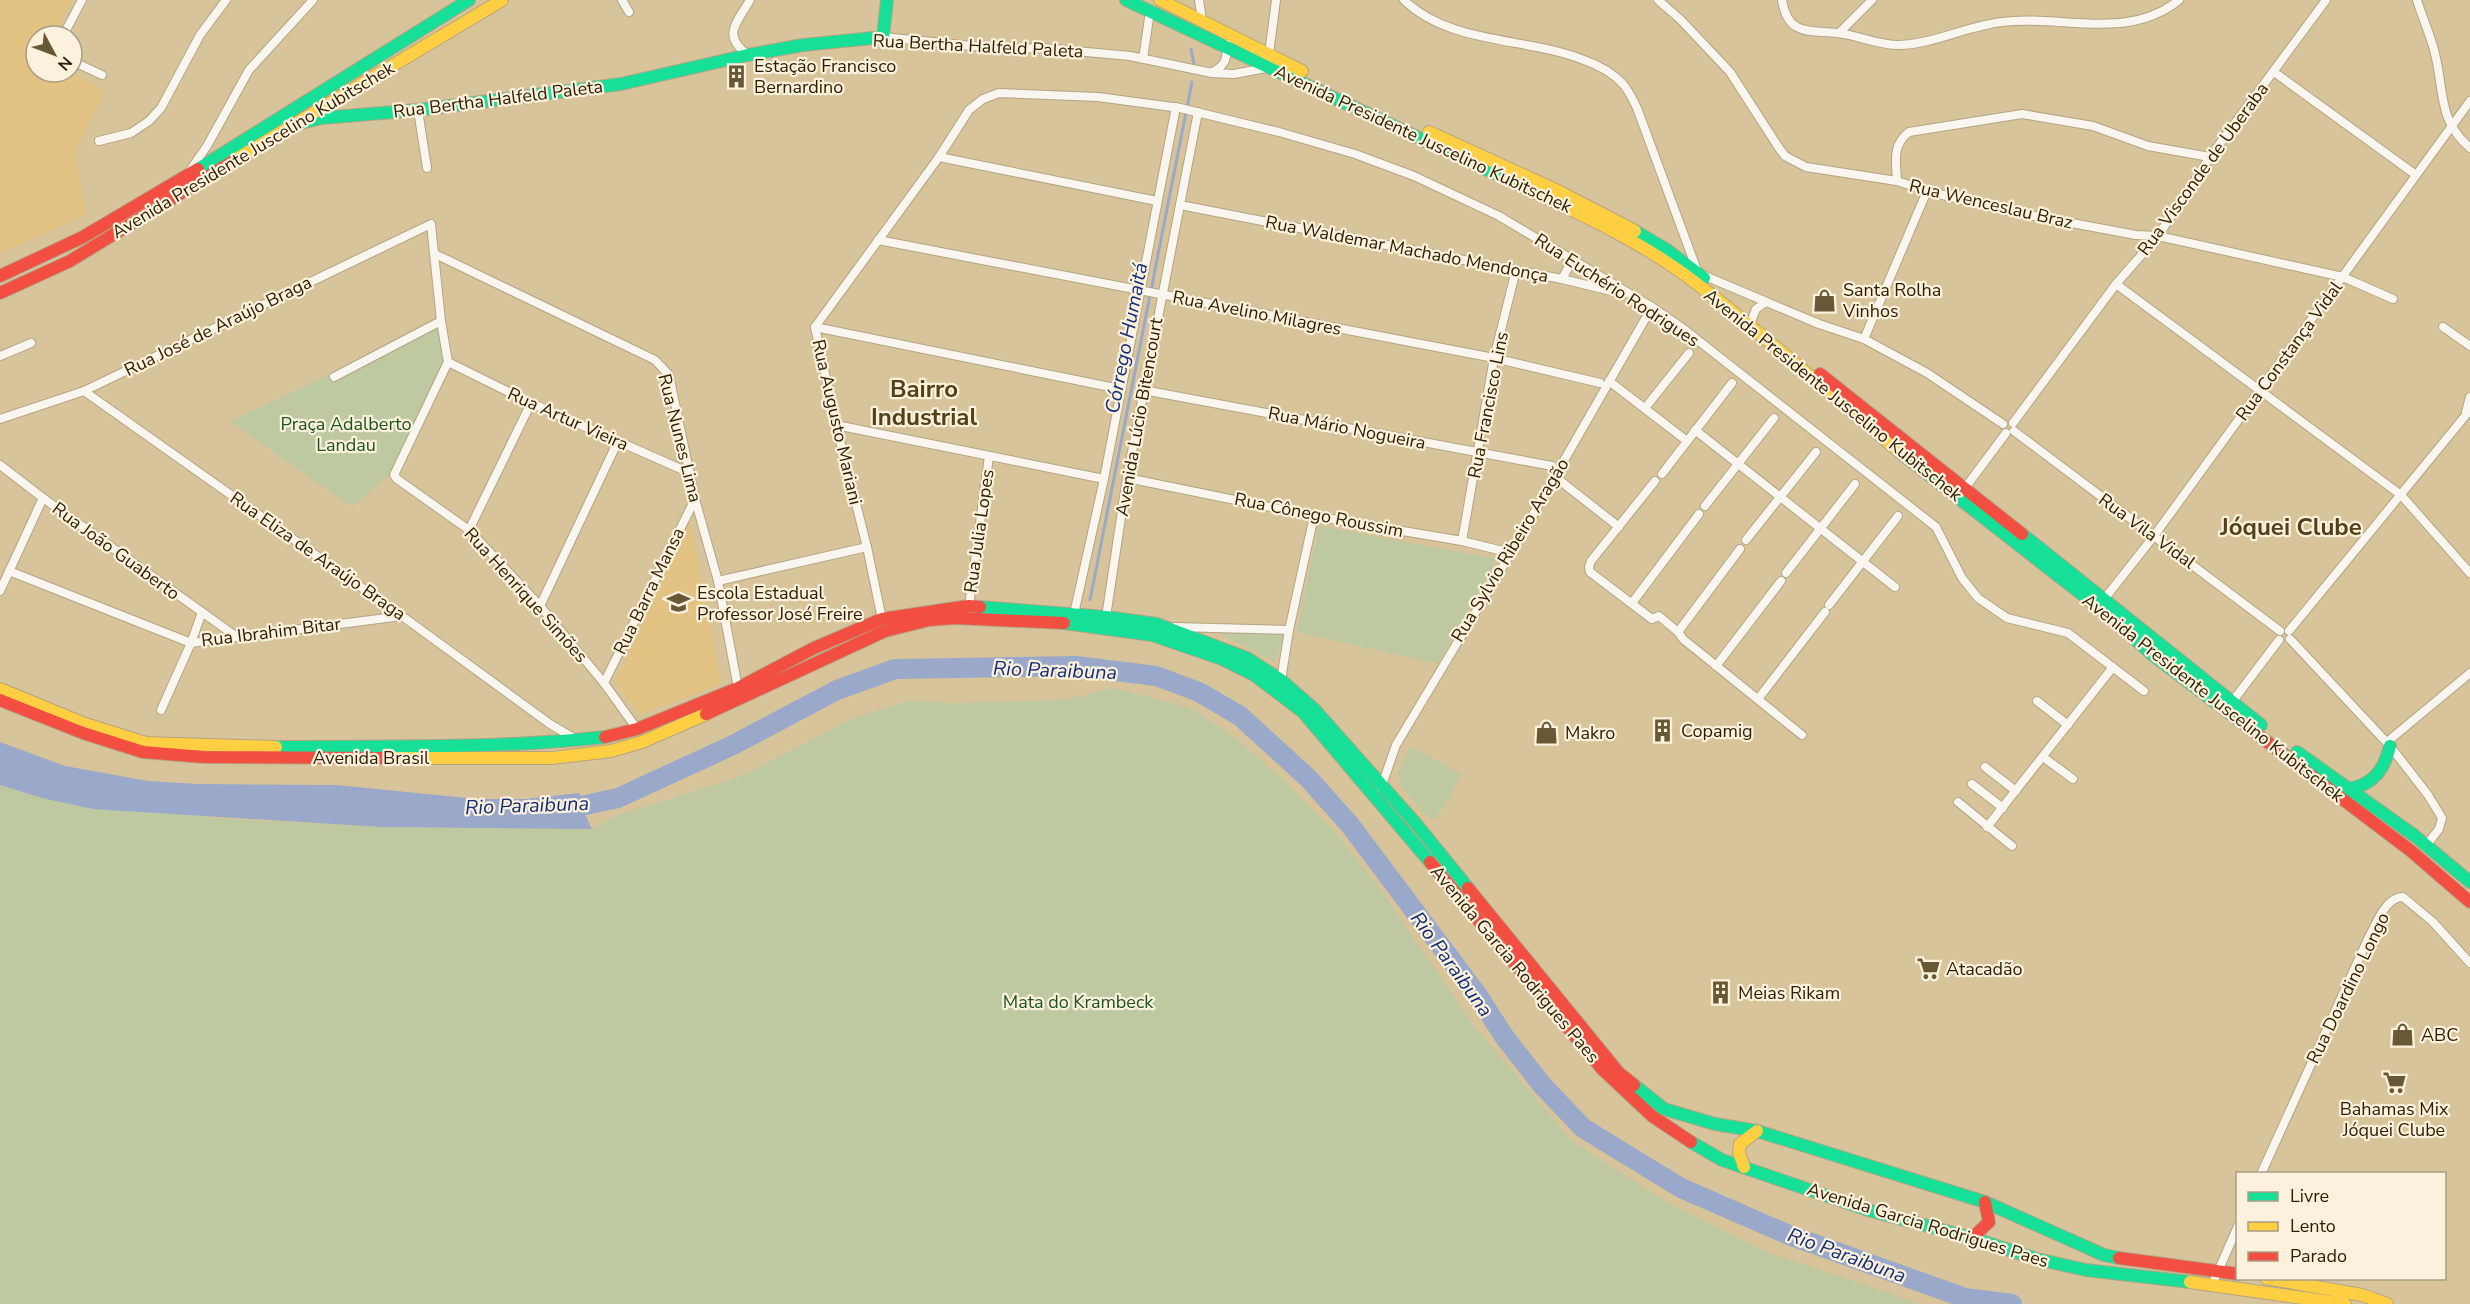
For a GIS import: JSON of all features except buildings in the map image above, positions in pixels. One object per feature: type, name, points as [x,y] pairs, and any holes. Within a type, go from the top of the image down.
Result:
[{"type":"main road","name":"Avenida Presidente Juscelino Kubitschek","points":[[0,293],[39,278],[74,260],[502,0]]},
{"type":"main road","points":[[883,37],[887,0]]},
{"type":"main road","name":"Avenida Presidente Juscelino Kubitschek","points":[[1126,0],[1581,214],[1695,282],[1908,459],[2097,606],[2154,656],[2411,851],[2470,902]]},
{"type":"main road","name":"Avenida Presidente Juscelino Kubitschek","points":[[1160,0],[1359,100],[1586,205],[1644,236],[1698,273],[1752,319],[2105,598],[2232,702],[2427,845],[2470,882]]},
{"type":"main road","name":"Avenida Presidente Juscelino Kubitschek","points":[[0,276],[84,237],[208,163],[462,2]]},
{"type":"main road","name":"Rua Bertha Halfeld Paleta","points":[[294,125],[322,118],[418,110],[621,84],[803,45],[883,37]]},
{"type":"main road","name":"Avenida Garcia Rodrigues Paes","points":[[740,693],[814,648],[882,619],[969,606],[1106,617],[1165,627],[1237,653],[1281,680],[1314,709],[1603,1070],[1629,1096],[1673,1131],[1722,1160],[1868,1210],[1972,1238],[2037,1259],[2086,1270],[2212,1284],[2345,1304]]},
{"type":"main road","points":[[1048,621],[1063,618],[1096,621],[1106,617]]},
{"type":"main road","name":"Avenida Garcia Rodrigues Paes","points":[[740,693],[885,631],[929,620],[955,618],[1048,621],[1152,635],[1222,659],[1282,694],[1304,712],[1379,791],[1619,1073],[1664,1109],[1715,1124],[1757,1131],[1985,1202],[2104,1255],[2236,1274]]},
{"type":"main road","points":[[819,659],[845,640],[880,625],[882,619]]},
{"type":"main road","points":[[1243,670],[1250,669],[1275,682],[1281,680]]},
{"type":"main road","name":"Avenida Brasil","points":[[0,689],[85,724],[146,743],[275,747],[553,743],[609,737],[740,693]]},
{"type":"main road","name":"Avenida Brasil","points":[[0,700],[83,733],[143,752],[203,757],[469,759],[561,757],[628,747],[740,693]]},
{"type":"main road","points":[[2349,789],[2359,788],[2374,780],[2384,767],[2389,744]]},
{"type":"main road","points":[[2427,845],[2427,865]]},
{"type":"main road","points":[[1744,1167],[1739,1153],[1740,1144],[1757,1131]]},
{"type":"main road","points":[[1972,1238],[1989,1222],[1985,1202]]},
{"type":"main road","points":[[2277,1280],[2362,1295],[2387,1304]]},
{"type":"street","points":[[69,24],[82,0]]},
{"type":"street","points":[[99,141],[131,133],[149,121],[161,108],[200,35],[226,0]]},
{"type":"street","points":[[185,176],[207,146],[249,70],[313,0]]},
{"type":"street","points":[[622,0],[629,12]]},
{"type":"street","points":[[748,55],[736,46],[733,29],[750,0]]},
{"type":"street","points":[[1198,0],[1202,20]]},
{"type":"street","points":[[1269,54],[1276,0]]},
{"type":"street","points":[[1404,0],[1419,13],[1460,31],[1561,51],[1606,71],[1624,85],[1637,108],[1698,273],[1766,302],[1864,339],[1927,373],[2003,424],[2009,421],[2011,429]]},
{"type":"street","name":"Rua Wenceslau Braz","points":[[1658,0],[1681,20],[1730,72],[1785,156],[1806,167],[1897,181],[2002,210],[2136,235],[2158,236],[2343,278],[2394,299]]},
{"type":"street","points":[[1782,0],[1784,12],[1790,22],[1800,30],[1839,33],[1867,41],[1901,45],[2002,22],[2126,23],[2162,11],[2179,0]]},
{"type":"street","points":[[1839,33],[1872,0]]},
{"type":"street","name":"Rua Visconde de Uberaba","points":[[1965,488],[2011,429],[2116,284],[2158,236],[2210,157],[2326,0]]},
{"type":"street","points":[[2417,0],[2436,58],[2443,109],[2452,126],[2470,148]]},
{"type":"street","points":[[1143,59],[1150,11]]},
{"type":"street","points":[[1212,73],[1226,61],[1227,33]]},
{"type":"street","name":"Rua Bertha Halfeld Paleta","points":[[883,37],[1002,49],[1064,50],[1143,59],[1212,73],[1234,74],[1270,67]]},
{"type":"street","points":[[84,67],[102,75]]},
{"type":"street","points":[[2274,72],[2416,175]]},
{"type":"street","name":"Rua Euchério Rodrigues","points":[[983,99],[999,93],[1098,97],[1196,111],[1312,141],[1414,176],[1499,216],[1573,259],[1681,327],[1936,526],[1971,591],[1984,603],[2007,618],[2068,633],[2144,691]]},
{"type":"street","name":"Rua Augusto Mariani","points":[[882,619],[815,327],[939,157],[969,110],[983,99]]},
{"type":"street","name":"Rua Constança Vidal","points":[[2105,598],[2154,536],[2470,100]]},
{"type":"street","name":"Avenida Lúcio Bitencourt","points":[[1074,614],[1104,479],[1157,201],[1178,108]]},
{"type":"street","points":[[418,110],[427,168]]},
{"type":"street","name":"Avenida Lúcio Bitencourt","points":[[1106,617],[1126,478],[1160,295],[1180,205],[1196,111]]},
{"type":"street","points":[[1897,181],[1895,154],[1897,145],[1909,132],[2022,114],[2093,126],[2148,147],[2210,157]]},
{"type":"street","points":[[207,146],[208,163]]},
{"type":"street","points":[[939,157],[1157,201]]},
{"type":"street","points":[[1864,339],[1927,191]]},
{"type":"street","name":"Rua Waldemar Machado Mendonça","points":[[1180,205],[1562,279],[1633,297]]},
{"type":"street","name":"Rua José de Araújo Braga","points":[[0,419],[84,391],[431,224],[435,254]]},
{"type":"street","name":"Rua Avelino Milagres","points":[[878,240],[1494,358],[1605,382]]},
{"type":"street","points":[[435,254],[441,321],[448,362]]},
{"type":"street","name":"Rua Nunes Lima","points":[[435,254],[662,365],[669,375],[695,499],[718,581],[740,693]]},
{"type":"street","points":[[1562,279],[1573,259]]},
{"type":"street","name":"Rua Francisco Lins","points":[[1462,541],[1494,358],[1516,270]]},
{"type":"street","points":[[2116,284],[2259,392],[2402,495],[2470,573]]},
{"type":"street","points":[[1752,319],[1756,309],[1766,302]]},
{"type":"street","name":"Rua Sylvio Ribeiro Aragão","points":[[1379,791],[1396,745],[1511,553],[1605,382],[1652,308]]},
{"type":"street","points":[[334,377],[441,321]]},
{"type":"street","points":[[815,327],[1120,388]]},
{"type":"street","points":[[2443,327],[2470,346]]},
{"type":"street","points":[[0,356],[31,343]]},
{"type":"street","points":[[1645,408],[1689,353]]},
{"type":"street","name":"Rua Artur Vieira","points":[[448,362],[531,403],[690,473]]},
{"type":"street","name":"Rua Henrique Simões","points":[[448,362],[394,471],[397,479],[469,530],[540,606],[604,683],[638,729]]},
{"type":"street","points":[[1605,382],[1645,408],[1687,441]]},
{"type":"street","points":[[1732,383],[1589,567],[1590,572],[1652,619],[1659,616],[1683,639],[1802,735]]},
{"type":"street","name":"Rua Mário Nogueira","points":[[1143,390],[1552,466]]},
{"type":"street","name":"Rua Eliza de Araújo Braga","points":[[84,391],[402,616],[550,724],[577,740]]},
{"type":"street","points":[[2232,702],[2468,411],[2470,397]]},
{"type":"street","points":[[469,530],[531,403]]},
{"type":"street","points":[[1705,506],[1774,417]]},
{"type":"street","points":[[836,425],[1104,479]]},
{"type":"street","name":"Rua Vila Vidal","points":[[2011,429],[2285,635],[2389,744],[2428,795],[2442,818],[2439,829],[2427,845]]},
{"type":"street","points":[[1695,430],[1895,587]]},
{"type":"street","points":[[540,606],[618,441]]},
{"type":"street","points":[[1746,540],[1816,452]]},
{"type":"street","name":"Rua Julia Lopes","points":[[969,606],[989,456]]},
{"type":"street","name":"Rua João Guaberto","points":[[0,465],[234,636]]},
{"type":"street","points":[[1554,476],[1619,527]]},
{"type":"street","name":"Rua Cônego Roussim","points":[[1126,478],[1314,516],[1462,541],[1511,553]]},
{"type":"street","points":[[1786,573],[1855,484]]},
{"type":"street","points":[[0,591],[43,498]]},
{"type":"street","name":"Rua Barra Mansa","points":[[604,683],[695,499]]},
{"type":"street","points":[[1632,603],[1699,514]]},
{"type":"street","points":[[1281,680],[1289,630],[1314,516]]},
{"type":"street","points":[[1758,699],[1898,516]]},
{"type":"street","points":[[718,581],[867,547]]},
{"type":"street","points":[[1678,632],[1740,549]]},
{"type":"street","name":"Rua Ibrahim Bitar","points":[[9,571],[191,643],[402,616]]},
{"type":"street","points":[[1716,666],[1781,581]]},
{"type":"street","points":[[161,710],[191,643],[201,612]]},
{"type":"street","name":"Avenida Garcia Rodrigues Paes","points":[[1165,627],[1289,630]]},
{"type":"street","points":[[1987,827],[2114,667]]},
{"type":"street","points":[[2389,744],[2470,673]]},
{"type":"street","points":[[2037,702],[2068,725]]},
{"type":"street","points":[[550,724],[553,743]]},
{"type":"street","points":[[2043,757],[2073,779]]},
{"type":"street","points":[[1984,767],[2016,791]]},
{"type":"street","points":[[1972,784],[2003,808]]},
{"type":"street","points":[[1958,802],[2012,846]]},
{"type":"street","points":[[2411,851],[2421,850],[2427,845]]},
{"type":"street","name":"Rua Doardino Longo","points":[[2261,1172],[2368,939],[2389,903],[2403,897],[2433,922],[2470,963]]},
{"type":"street","points":[[2212,1284],[2236,1230]]},
{"type":"shaded area","points":[[0,0],[71,0],[60,24],[24,24],[24,84],[84,84],[84,79],[105,90],[75,151],[86,215],[0,253]]},
{"type":"shaded area","name":"Escola Estadual Professor José Freire","points":[[690,522],[721,684],[641,714],[615,683]]},
{"type":"green space","name":"Praça Adalberto Landau","points":[[438,326],[444,362],[388,475],[352,507],[230,421],[331,374],[334,380]]},
{"type":"green space","points":[[1319,526],[1497,559],[1438,664],[1297,632]]},
{"type":"green space","points":[[1219,633],[1286,633],[1275,662]]},
{"type":"green space","name":"Mata do Krambeck","points":[[1114,688],[1194,709],[1240,742],[1281,778],[1334,831],[1382,892],[1474,1026],[1573,1142],[1668,1203],[1767,1252],[1920,1304],[0,1304],[0,785],[42,798],[215,818],[381,827],[592,829],[618,815],[742,776],[853,718],[908,701],[954,703],[1063,700]]},
{"type":"green space","points":[[1411,746],[1462,775],[1436,819],[1425,814],[1413,801],[1397,774]]},
{"type":"water","points":[[0,742],[65,766],[148,781],[198,784],[337,785],[477,799],[525,799],[580,793],[581,806],[592,829],[381,827],[93,809],[42,798],[0,785]]},
{"type":"waterway","name":"Córrego Humaitá","points":[[1191,49],[1194,64]]},
{"type":"waterway","name":"Córrego Humaitá","points":[[1090,600],[1192,82]]},
{"type":"waterway","name":"Rio Paraibuna","points":[[557,806],[581,806],[618,798],[733,745],[837,690],[895,669],[1076,666],[1156,676],[1199,692],[1240,716],[1309,779],[1350,825],[1542,1085],[1583,1128],[1681,1188],[1789,1235],[1965,1298],[2012,1304]]},
{"type":"traffic: fast","points":[[198,169],[469,0]]},
{"type":"traffic: fast","points":[[301,123],[322,118],[418,110],[621,84],[803,45],[883,37],[887,0]]},
{"type":"traffic: fast","points":[[1126,0],[1538,194]]},
{"type":"traffic: fast","points":[[1635,231],[1667,250],[1704,278]]},
{"type":"traffic: fast","points":[[1902,454],[2097,606],[2154,656],[2245,725]]},
{"type":"traffic: fast","points":[[2022,534],[2261,725]]},
{"type":"traffic: fast","points":[[980,607],[1106,617],[1157,624],[1247,658],[1281,680],[1314,709],[1417,825],[1468,888]]},
{"type":"traffic: fast","points":[[1064,623],[1152,635],[1222,659],[1254,675],[1303,712],[1430,862]]},
{"type":"traffic: fast","points":[[276,747],[482,745],[605,737]]},
{"type":"traffic: fast","points":[[2349,789],[2365,784],[2377,775],[2385,762],[2390,746]]},
{"type":"traffic: fast","points":[[2297,752],[2415,836],[2470,882]]},
{"type":"traffic: fast","points":[[1634,1085],[1664,1109],[1715,1124],[1757,1131],[1985,1202],[2104,1255],[2119,1258]]},
{"type":"traffic: fast","points":[[1691,1142],[1722,1160],[1868,1210],[1972,1238],[2037,1259],[2086,1270],[2190,1282]]},
{"type":"traffic: slow","points":[[233,161],[502,0]]},
{"type":"traffic: slow","points":[[1160,0],[1302,71]]},
{"type":"traffic: slow","points":[[1429,132],[1558,191],[1635,231]]},
{"type":"traffic: slow","points":[[1538,194],[1619,234],[1678,270],[1749,324],[1902,454]]},
{"type":"traffic: slow","points":[[0,689],[85,724],[146,743],[276,747]]},
{"type":"traffic: slow","points":[[389,758],[552,758],[611,751],[642,742],[706,714]]},
{"type":"traffic: slow","points":[[1744,1167],[1739,1153],[1740,1144],[1757,1131]]},
{"type":"traffic: slow","points":[[2277,1280],[2362,1295],[2387,1304]]},
{"type":"traffic: slow","points":[[2190,1282],[2345,1304]]},
{"type":"traffic: jam","points":[[0,293],[70,261],[233,161]]},
{"type":"traffic: jam","points":[[0,276],[83,237],[198,169]]},
{"type":"traffic: jam","points":[[1820,374],[2022,534]]},
{"type":"traffic: jam","points":[[605,737],[637,729],[738,688],[814,648],[882,619],[969,606],[980,607]]},
{"type":"traffic: jam","points":[[706,714],[885,631],[929,620],[955,618],[1064,623]]},
{"type":"traffic: jam","points":[[0,700],[83,733],[143,752],[203,757],[389,758]]},
{"type":"traffic: jam","points":[[2245,725],[2411,851],[2470,902]]},
{"type":"traffic: jam","points":[[1430,862],[1603,1070],[1652,1116],[1691,1142]]},
{"type":"traffic: jam","points":[[1468,888],[1619,1073],[1634,1085]]},
{"type":"traffic: jam","points":[[1972,1238],[1989,1222],[1985,1202]]},
{"type":"traffic: jam","points":[[2119,1258],[2236,1274]]},
{"type":"place","name":"Estação Francisco Bernardino","points":[[736,76]]},
{"type":"place","name":"Santa Rolha Vinhos","points":[[1825,300]]},
{"type":"place","name":"Escola Estadual Professor José Freire","points":[[679,603]]},
{"type":"place","name":"Copamig","points":[[1663,731]]},
{"type":"place","name":"Makro","points":[[1547,733]]},
{"type":"place","name":"Atacadão","points":[[1928,969]]},
{"type":"place","name":"Meias Rikam","points":[[1720,993]]},
{"type":"place","name":"ABC","points":[[2403,1035]]},
{"type":"place","name":"Bahamas Mix Jóquei Clube","points":[[2394,1083]]},
{"type":"district","name":"Bairro Industrial","points":[[924,403]]},
{"type":"district","name":"Jóquei Clube","points":[[2291,527]]}]
